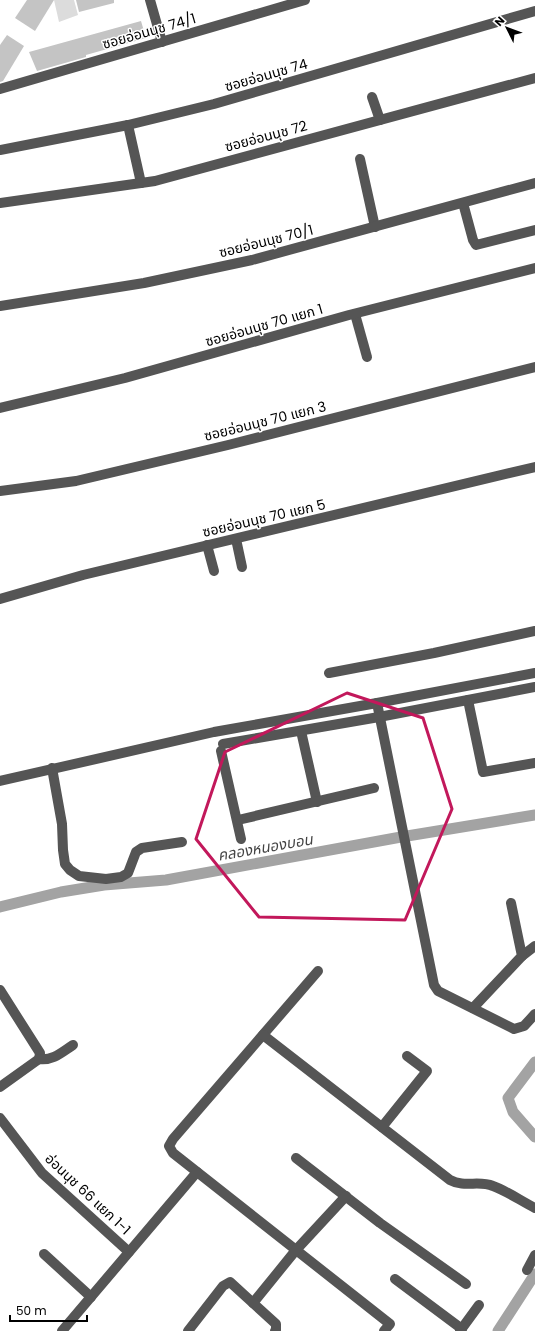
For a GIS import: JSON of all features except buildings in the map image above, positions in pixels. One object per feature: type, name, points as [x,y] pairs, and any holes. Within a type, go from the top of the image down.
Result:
[{"type":"street","points":[[150,0],[162,42]]},
{"type":"street","name":"ซอยอ่อนนุช 74/1","points":[[0,89],[305,0]]},
{"type":"street","name":"ซอยอ่อนนุช 74","points":[[0,150],[128,125],[214,104],[535,11]]},
{"type":"street","name":"ซอยอ่อนนุช 72","points":[[0,203],[155,181],[535,78]]},
{"type":"street","points":[[372,97],[380,120]]},
{"type":"street","points":[[128,125],[141,183]]},
{"type":"street","points":[[360,159],[375,227]]},
{"type":"street","name":"ซอยอ่อนนุช 70/1","points":[[0,306],[137,284],[252,260],[535,183]]},
{"type":"street","points":[[463,203],[473,240],[476,245],[535,230]]},
{"type":"street","name":"ซอยอ่อนนุช 70 แยก 1","points":[[0,408],[125,378],[355,314],[535,268]]},
{"type":"street","points":[[355,314],[367,357]]},
{"type":"street","name":"ซอยอ่อนนุช 70 แยก 3","points":[[0,491],[76,481],[228,445],[535,366]]},
{"type":"street","name":"ซอยอ่อนนุช 70 แยก 5","points":[[0,598],[83,575],[535,467]]},
{"type":"street","points":[[236,539],[242,567]]},
{"type":"street","points":[[207,546],[214,571]]},
{"type":"street","points":[[329,673],[434,653],[535,631]]},
{"type":"street","points":[[0,781],[214,732],[535,673]]},
{"type":"street","points":[[241,838],[222,748],[301,731],[535,686]]},
{"type":"street","points":[[468,700],[483,772],[535,763]]},
{"type":"street","points":[[377,703],[403,839],[434,985],[438,991],[514,1029],[524,1026],[535,1014]]},
{"type":"street","points":[[301,731],[317,802]]},
{"type":"street","points":[[52,768],[62,824],[65,864],[70,870],[79,876],[106,879],[121,877],[128,873],[136,852],[142,848],[182,842]]},
{"type":"street","points":[[238,820],[374,788]]},
{"type":"street","points":[[511,903],[522,956]]},
{"type":"street","points":[[474,1008],[522,956],[535,946]]},
{"type":"street","points":[[318,971],[173,1139],[169,1146],[173,1152],[197,1172],[390,1324],[384,1331]]},
{"type":"street","points":[[0,990],[40,1053],[39,1059],[0,1088]]},
{"type":"street","points":[[263,1035],[456,1183],[465,1185],[480,1183],[492,1186],[535,1208]]},
{"type":"street","points":[[39,1059],[46,1060],[54,1058],[74,1045]]},
{"type":"street","points":[[382,1127],[427,1071],[407,1056]]},
{"type":"street","name":"อ่อนนุช 66 แยก 1-1","points":[[0,1118],[42,1174],[129,1252]]},
{"type":"street","points":[[296,1158],[380,1223],[466,1284]]},
{"type":"street","points":[[62,1331],[197,1172]]},
{"type":"street","points":[[253,1303],[296,1250],[346,1196]]},
{"type":"street","points":[[44,1254],[91,1297]]},
{"type":"street","points":[[527,1270],[535,1255]]},
{"type":"street","points":[[395,1279],[461,1330],[479,1305]]},
{"type":"street","points":[[188,1331],[223,1286],[230,1282],[276,1324],[275,1331]]},
{"type":"highlighted area","points":[[347,693],[423,718],[452,809],[405,920],[259,917],[196,839],[225,752]]},
{"type":"shaded area","points":[[54,0],[74,0],[78,15],[59,22]]},
{"type":"waterway","name":"คลองหนองบอน","points":[[0,907],[61,892],[104,885],[166,880],[401,837],[535,815]]},
{"type":"waterway","points":[[535,1062],[508,1098],[513,1112],[535,1137]]},
{"type":"waterway","points":[[498,1331],[535,1274]]}]
